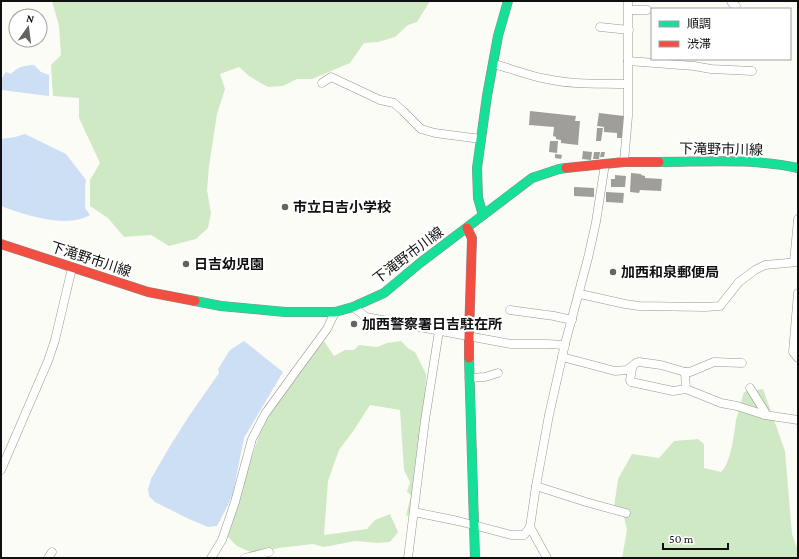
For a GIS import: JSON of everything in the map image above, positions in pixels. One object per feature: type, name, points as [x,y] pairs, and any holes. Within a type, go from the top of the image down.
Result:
[{"type":"main road","points":[[483,215],[478,198],[477,172],[487,96],[498,36],[508,1]]},
{"type":"main road","name":"下滝野市川線","points":[[1,244],[148,292],[221,306],[285,312],[335,312],[353,307],[384,293],[420,263],[532,178],[559,169],[624,162],[751,162],[779,164],[798,168]]},
{"type":"main road","points":[[468,228],[472,238],[469,378],[475,558]]},
{"type":"street","points":[[624,162],[628,116],[628,1]]},
{"type":"street","points":[[628,10],[647,10]]},
{"type":"street","points":[[600,27],[629,30]]},
{"type":"street","points":[[628,61],[694,66],[711,69],[752,71]]},
{"type":"street","points":[[493,64],[560,82],[627,84]]},
{"type":"street","points":[[322,83],[331,77],[366,94],[394,104],[421,129],[435,133],[481,139]]},
{"type":"street","points":[[414,512],[458,520],[511,535],[524,535],[530,528],[548,415],[565,345],[580,294],[596,222],[605,164]]},
{"type":"street","points":[[580,294],[639,306],[720,306],[738,282],[755,270],[765,265],[796,262],[798,219]]},
{"type":"street","points":[[1,470],[48,361],[55,340],[72,268]]},
{"type":"street","points":[[798,293],[793,352],[798,358]]},
{"type":"street","points":[[353,307],[366,317],[511,344],[565,345]]},
{"type":"street","points":[[510,310],[572,320]]},
{"type":"street","points":[[211,558],[222,540],[235,502],[252,439],[266,414],[327,330],[335,312]]},
{"type":"street","points":[[408,558],[425,420],[439,331]]},
{"type":"street","points":[[562,357],[615,371],[627,370],[639,362],[661,365],[685,372],[690,372],[714,362],[742,363]]},
{"type":"street","points":[[630,368],[632,369],[631,382],[673,392],[686,389],[721,403],[737,406],[765,415],[798,420]]},
{"type":"street","points":[[685,372],[686,389]]},
{"type":"street","points":[[469,378],[485,377],[498,373]]},
{"type":"street","points":[[750,388],[765,412],[765,415]]},
{"type":"street","points":[[536,486],[626,513]]},
{"type":"street","points":[[530,528],[547,558]]},
{"type":"street","points":[[245,558],[269,552]]},
{"type":"green space","points":[[52,1],[430,1],[417,22],[408,25],[395,37],[378,42],[364,43],[350,63],[312,79],[297,79],[283,86],[268,87],[249,76],[239,67],[220,74],[225,89],[217,114],[209,166],[207,190],[211,213],[208,228],[196,239],[169,246],[151,235],[124,237],[108,218],[90,206],[90,180],[100,163],[79,118],[79,98],[53,96],[51,65],[61,55],[59,26]]},
{"type":"green space","points":[[324,341],[334,356],[345,350],[354,350],[359,345],[377,347],[387,343],[401,341],[409,349],[415,352],[426,374],[425,402],[412,513],[406,516],[411,495],[407,492],[410,482],[404,470],[400,410],[370,405],[339,450],[328,481],[324,535],[367,529],[375,520],[390,514],[398,532],[390,542],[377,543],[355,541],[324,547],[313,544],[279,548],[255,554],[237,546],[228,537],[230,525],[236,511],[249,465],[266,420],[309,359]]},
{"type":"green space","points":[[763,389],[785,451],[792,534],[798,550],[798,558],[622,558],[627,530],[623,513],[614,507],[618,479],[632,454],[659,458],[674,441],[698,439],[704,444],[704,468],[721,472],[730,455],[736,420],[744,392]]},
{"type":"water","points":[[34,65],[41,72],[49,75],[49,96],[1,90],[1,77],[2,78],[6,72],[11,74],[16,69],[21,67]]},
{"type":"water","points":[[25,134],[66,154],[86,180],[85,208],[90,215],[80,219],[58,221],[33,216],[1,206],[1,139]]},
{"type":"water","points":[[244,341],[283,372],[244,438],[233,493],[228,505],[217,526],[208,527],[155,502],[149,496],[148,489],[151,479],[170,446],[219,373],[218,369],[230,350]]},
{"type":"building","points":[[530,111],[576,116],[575,121],[580,121],[578,145],[561,143],[561,140],[556,139],[556,137],[553,136],[554,127],[529,125]]},
{"type":"building","points":[[599,113],[624,116],[622,138],[617,138],[617,133],[604,132],[604,127],[597,126]]},
{"type":"building","points":[[597,128],[603,128],[601,141],[596,141]]},
{"type":"building","points":[[550,141],[558,141],[557,153],[549,152]]},
{"type":"building","points":[[583,151],[592,152],[591,160],[582,159]]},
{"type":"building","points":[[594,152],[600,152],[599,159],[593,159]]},
{"type":"building","points":[[601,152],[605,152],[604,157],[600,157]]},
{"type":"building","points":[[555,154],[562,155],[561,159],[555,158]]},
{"type":"building","points":[[631,173],[641,174],[645,176],[645,178],[662,179],[661,191],[640,190],[639,193],[630,192]]},
{"type":"building","points":[[615,175],[626,176],[625,187],[611,187],[611,179],[615,179]]},
{"type":"building","points":[[574,187],[594,188],[594,197],[574,196]]},
{"type":"building","points":[[606,192],[624,193],[623,203],[606,202]]},
{"type":"traffic: fast","points":[[483,215],[478,198],[477,168],[487,96],[498,36],[508,1]]},
{"type":"traffic: fast","points":[[659,162],[746,162],[798,168]]},
{"type":"traffic: fast","points":[[195,301],[221,306],[285,312],[335,312],[353,307],[384,293],[420,263],[532,178],[566,168]]},
{"type":"traffic: fast","points":[[469,358],[475,558]]},
{"type":"traffic: jam","points":[[566,168],[624,162],[659,162]]},
{"type":"traffic: jam","points":[[467,228],[472,238],[469,358]]},
{"type":"traffic: jam","points":[[1,244],[148,292],[195,301]]},
{"type":"place","name":"市立日吉小学校","points":[[285,207]]},
{"type":"place","name":"日吉幼児園","points":[[186,264]]},
{"type":"place","name":"加西和泉郵便局","points":[[613,272]]},
{"type":"place","name":"加西警察署日吉駐在所","points":[[354,324]]}]
